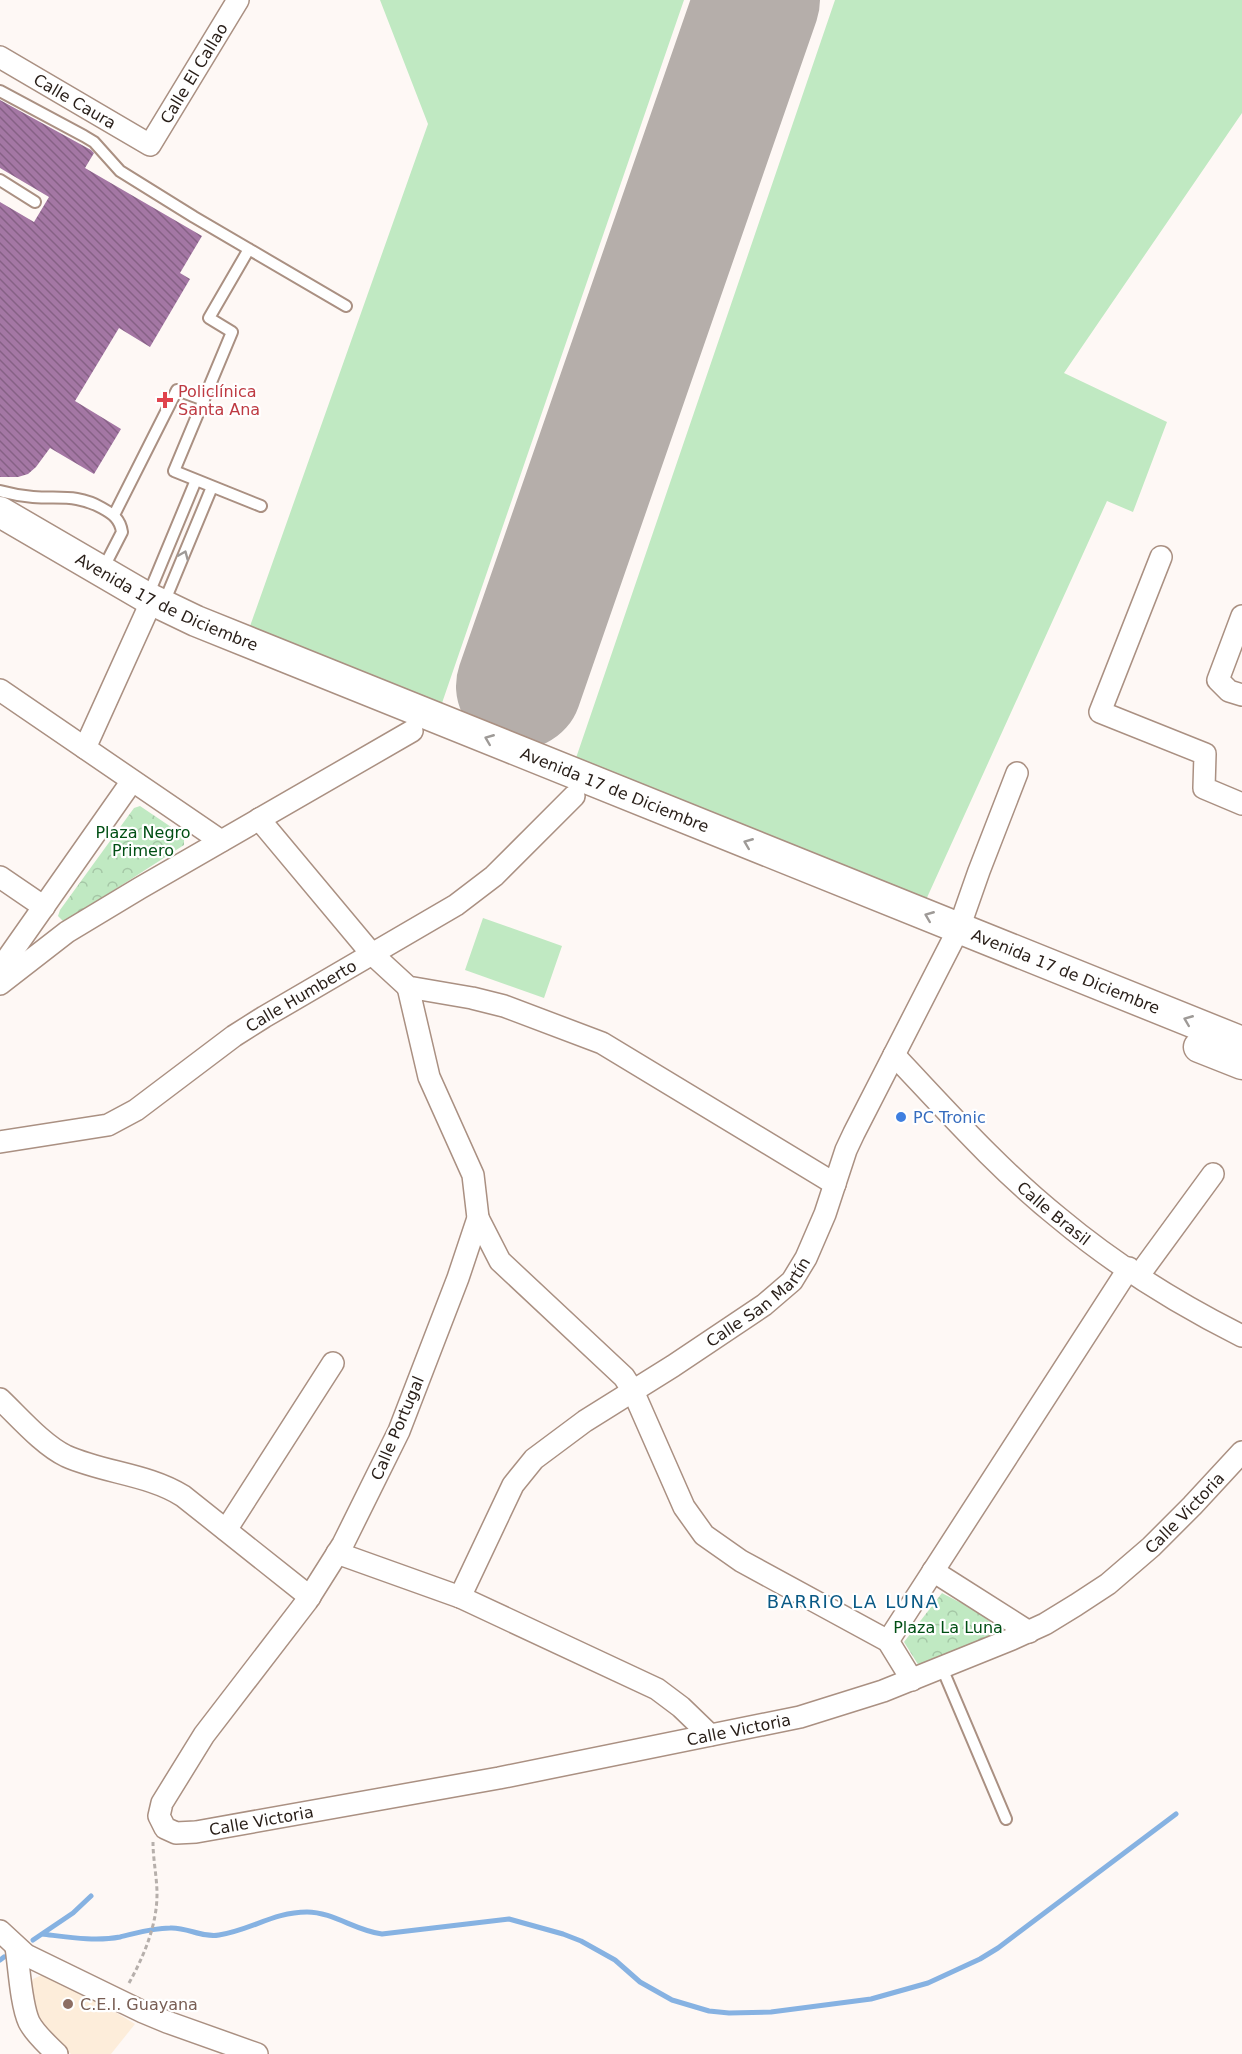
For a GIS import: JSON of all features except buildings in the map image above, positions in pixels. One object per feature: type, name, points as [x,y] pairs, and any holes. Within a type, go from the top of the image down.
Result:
[{"type":"street","name":"Calle El Callao","points":[[150,146],[238,0]]},
{"type":"street","name":"Calle Caura","points":[[0,57],[150,146]]},
{"type":"street","name":"Avenida 17 de Diciembre","points":[[0,512],[102,572],[188,640],[574,796],[1242,1042]]},
{"type":"street","name":"Avenida 17 de Diciembre","points":[[0,536],[148,610],[196,621],[954,937],[1242,1064]]},
{"type":"street","points":[[1161,557],[1100,712],[1205,754],[1203,788],[1242,804]]},
{"type":"street","points":[[85,748],[148,610]]},
{"type":"street","points":[[1242,616],[1218,680],[1229,691],[1242,694]]},
{"type":"street","points":[[0,690],[221,841]]},
{"type":"street","points":[[0,984],[67,932],[412,730]]},
{"type":"street","name":"Calle San Martín","points":[[460,1597],[513,1485],[523,1471],[562,1438],[681,1361],[785,1289],[799,1272],[825,1214],[854,1133],[954,937],[1017,773]]},
{"type":"street","points":[[0,969],[132,781]]},
{"type":"street","name":"Calle Humberto","points":[[0,1142],[108,1125],[136,1110],[234,1036],[371,953],[438,916],[475,890],[494,876],[574,796]]},
{"type":"street","points":[[259,819],[371,953],[408,987],[504,1006],[602,1043],[835,1184]]},
{"type":"street","points":[[0,877],[44,907]]},
{"type":"street","name":"Calle Portugal","points":[[162,1826],[159,1810],[175,1779],[210,1726],[310,1597],[363,1506],[399,1431],[458,1278],[478,1218],[473,1175],[429,1077],[408,987]]},
{"type":"street","name":"Calle Brasil","points":[[894,1055],[1038,1201],[1098,1248],[1134,1272],[1242,1336]]},
{"type":"street","points":[[888,1641],[1134,1272],[1213,1174]]},
{"type":"street","points":[[478,1218],[500,1262],[624,1377],[633,1391],[684,1507],[696,1526],[710,1541],[741,1561],[888,1641],[912,1680]]},
{"type":"street","points":[[226,1530],[333,1363]]},
{"type":"street","points":[[0,1399],[64,1455],[169,1488],[183,1496],[310,1597]]},
{"type":"street","name":"Calle Victoria","points":[[162,1826],[176,1833],[196,1833],[455,1786],[710,1736],[800,1717],[853,1702],[1029,1632],[1076,1605],[1128,1568],[1192,1506],[1242,1452]]},
{"type":"street","points":[[337,1553],[460,1597],[657,1689],[681,1707],[710,1736]]},
{"type":"street","points":[[933,1571],[1029,1632]]},
{"type":"street","points":[[0,1931],[26,1954],[119,2000],[167,2022],[257,2054]]},
{"type":"street","points":[[16,1947],[29,2022],[57,2054]]},
{"type":"lane","points":[[0,91],[94,142],[120,171],[346,306]]},
{"type":"lane","points":[[0,180],[35,202]]},
{"type":"lane","points":[[249,249],[209,318],[232,332],[174,471],[261,506]]},
{"type":"lane","points":[[114,515],[177,390],[204,400]]},
{"type":"lane","points":[[148,610],[152,586],[196,480]]},
{"type":"lane","points":[[148,610],[168,593],[212,487]]},
{"type":"lane","points":[[0,491],[36,497],[64,496],[80,499],[114,515],[122,526],[122,532],[102,572]]},
{"type":"lane","points":[[942,1668],[1006,1819]]},
{"type":"path","points":[[119,2000],[138,1966],[156,1915],[157,1893],[153,1841],[155,1833],[162,1826]]},
{"type":"shaded area","name":"C.E.I. Guayana","points":[[44,1974],[64,1981],[135,2024],[111,2054],[71,2054],[52,2037],[37,2017],[30,1987],[33,1979]]},
{"type":"green space","points":[[380,0],[684,0],[442,703],[249,629],[428,124]]},
{"type":"green space","points":[[835,0],[1242,0],[1242,113],[1064,373],[1167,422],[1133,512],[1107,501],[925,902],[576,758]]},
{"type":"green space","name":"Plaza Negro Primero","points":[[140,806],[180,833],[184,837],[184,845],[63,921],[58,916],[60,910],[134,808]]},
{"type":"green space","points":[[483,918],[562,946],[544,998],[465,970]]},
{"type":"green space","name":"Plaza La Luna","points":[[942,1593],[983,1615],[995,1627],[998,1634],[919,1666],[904,1642]]},
{"type":"waterway","points":[[42,1934],[101,1939],[170,1928],[213,1936],[231,1933],[284,1915],[307,1912],[326,1915],[382,1934],[509,1919],[581,1941],[615,1960],[640,1982],[672,2000],[709,2011],[771,2012],[871,1999],[928,1983],[980,1959],[998,1948],[1176,1814]]},
{"type":"waterway","points":[[33,1940],[73,1913],[91,1896]]},
{"type":"waterway","points":[[0,1960],[4,1957]]},
{"type":"runway","points":[[519,686],[757,0]]},
{"type":"place","name":"Policlínica Santa Ana","points":[[165,400]]},
{"type":"place","name":"PC Tronic","points":[[901,1117]]},
{"type":"place","name":"C.E.I. Guayana","points":[[68,2004]]},
{"type":"district","name":"BARRIO LA LUNA","points":[[853,1602]]}]
